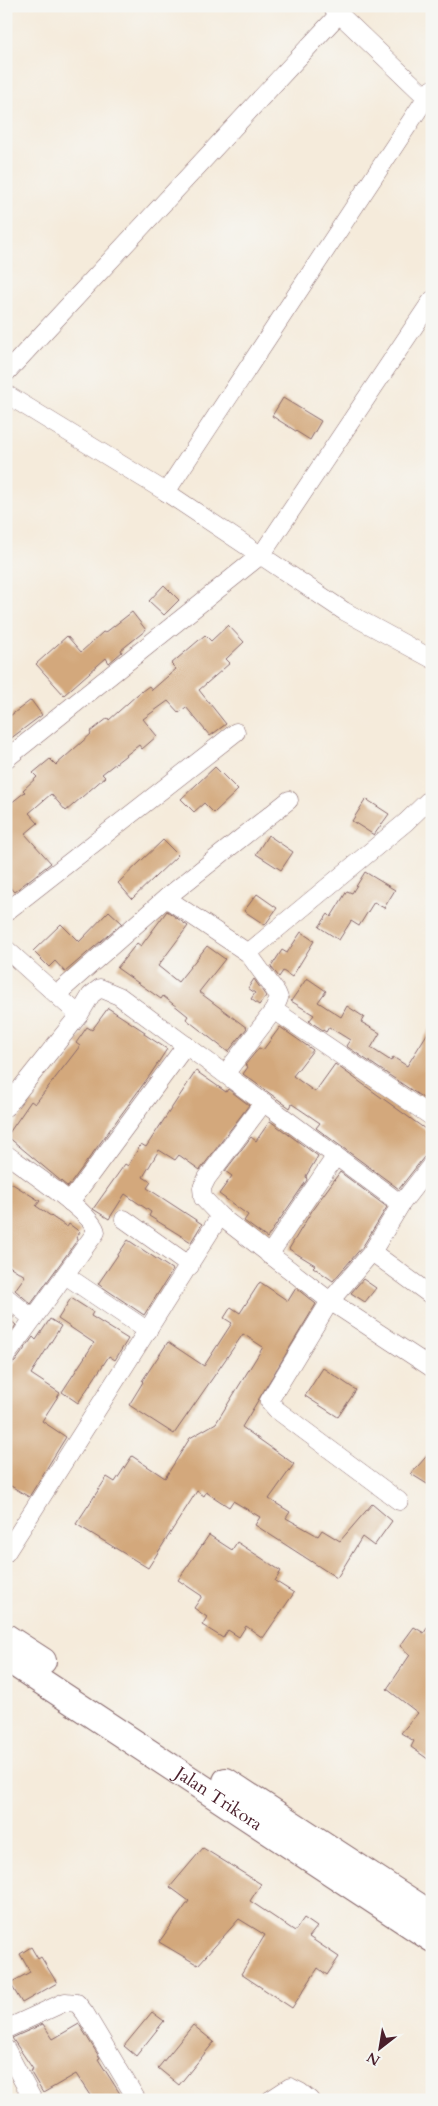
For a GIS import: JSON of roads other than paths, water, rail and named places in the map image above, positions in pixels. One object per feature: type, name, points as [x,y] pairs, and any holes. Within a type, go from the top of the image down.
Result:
[{"type":"main road","name":"Jalan Trikora","points":[[6,1637],[432,1915]]},
{"type":"main road","name":"Jalan Trikora","points":[[6,1658],[432,1939]]},
{"type":"street","points":[[6,373],[335,10],[429,93],[166,492]]},
{"type":"street","points":[[6,758],[262,554],[432,300]]},
{"type":"street","points":[[6,394],[166,492],[262,554],[344,611],[432,659]]},
{"type":"street","points":[[6,912],[236,732]]},
{"type":"street","points":[[248,953],[406,822],[432,797]]},
{"type":"street","points":[[57,994],[166,898],[289,800]]},
{"type":"street","points":[[166,898],[248,953],[279,998],[274,1010],[225,1074]]},
{"type":"street","points":[[6,949],[79,1015]]},
{"type":"street","points":[[6,1107],[79,1015],[91,995],[100,988],[119,996],[402,1204]]},
{"type":"street","points":[[274,1010],[432,1117]]},
{"type":"street","points":[[70,1202],[186,1045]]},
{"type":"street","points":[[264,1102],[207,1178],[202,1188],[203,1198],[220,1216],[330,1301],[432,1368]]},
{"type":"street","points":[[6,1154],[70,1202],[96,1228],[95,1236],[6,1356]]},
{"type":"street","points":[[269,1255],[335,1156]]},
{"type":"street","points":[[399,1502],[278,1410],[269,1401],[330,1301],[372,1252],[402,1204],[432,1164]]},
{"type":"street","points":[[6,1553],[220,1216]]},
{"type":"street","points":[[124,1220],[190,1266]]},
{"type":"street","points":[[372,1252],[432,1296]]},
{"type":"street","points":[[71,1279],[148,1332]]},
{"type":"street","points":[[6,1297],[33,1319]]},
{"type":"street","points":[[6,2029],[65,2002],[76,2003],[85,2013],[137,2100]]},
{"type":"street","points":[[6,2050],[33,2100]]},
{"type":"street","points":[[270,2100],[290,2087],[310,2100]]}]
